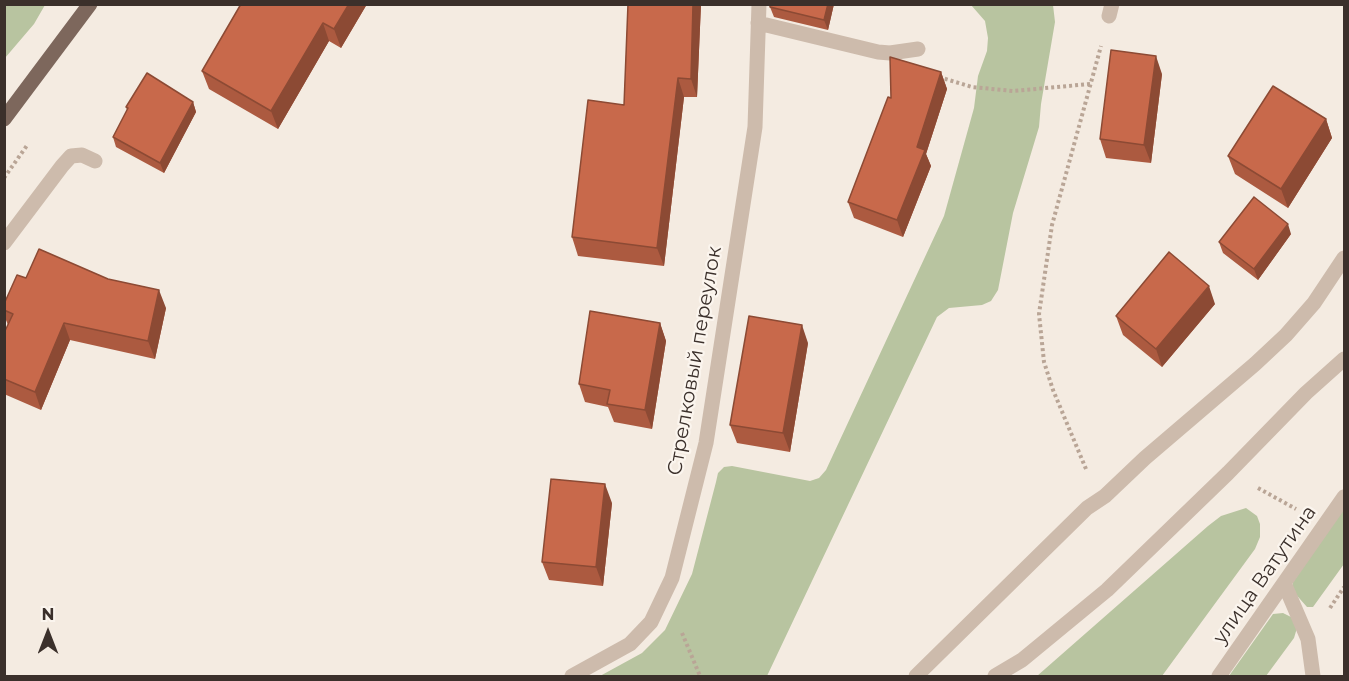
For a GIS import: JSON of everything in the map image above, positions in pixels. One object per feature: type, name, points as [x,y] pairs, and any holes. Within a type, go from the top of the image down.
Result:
[{"type":"main road","points":[[4,119],[90,4]]},
{"type":"street","name":"Стрелковый переулок","points":[[572,676],[630,644],[651,622],[672,578],[706,443],[755,128],[759,4]]},
{"type":"street","points":[[758,23],[890,53],[918,49]]},
{"type":"street","points":[[4,243],[71,156],[82,155],[95,161]]},
{"type":"street","points":[[916,676],[1087,508],[1105,496],[1145,458],[1286,335],[1314,303],[1344,258]]},
{"type":"street","points":[[995,676],[1022,660],[1107,590],[1228,473],[1306,393],[1344,359]]},
{"type":"street","name":"улица Ватутина","points":[[1219,676],[1344,497]]},
{"type":"street","points":[[1284,583],[1308,639],[1313,676]]},
{"type":"path","points":[[1105,496],[1087,470],[1053,390],[1044,362],[1039,314],[1052,225],[1110,10]]},
{"type":"path","points":[[890,53],[942,79],[972,87],[1013,91],[1090,84]]},
{"type":"path","points":[[1228,473],[1325,524]]},
{"type":"green space","points":[[5,4],[45,5],[34,24],[5,58]]},
{"type":"green space","points":[[971,5],[1053,5],[1055,22],[1039,127],[1013,213],[998,290],[991,301],[982,305],[949,308],[937,317],[767,676],[600,676],[642,653],[665,630],[692,574],[718,473],[724,467],[732,466],[810,481],[819,478],[826,470],[944,216],[974,108],[978,76],[987,51],[988,38],[985,21]]},
{"type":"green space","points":[[1344,507],[1344,564],[1313,607],[1307,607],[1292,590],[1293,582]]},
{"type":"green space","points":[[1246,508],[1257,516],[1260,524],[1260,537],[1255,549],[1162,676],[1037,676],[1208,526],[1221,516]]},
{"type":"green space","points":[[1283,613],[1293,618],[1297,628],[1294,638],[1266,676],[1229,676],[1273,614]]},
{"type":"building","points":[[241,4],[349,4],[334,29],[323,23],[271,111],[202,71]]},
{"type":"building","points":[[628,4],[693,4],[691,79],[678,78],[657,248],[572,237],[588,100],[624,105]]},
{"type":"building","points":[[770,4],[828,4],[824,20],[770,7]]},
{"type":"building","points":[[1111,50],[1156,56],[1144,145],[1100,139]]},
{"type":"building","points":[[890,57],[941,72],[917,147],[925,150],[897,220],[848,202],[888,97],[891,98]]},
{"type":"building","points":[[147,73],[193,102],[160,163],[113,137],[128,108],[126,107]]},
{"type":"building","points":[[1273,86],[1326,119],[1281,189],[1228,156]]},
{"type":"building","points":[[1254,197],[1288,224],[1254,269],[1219,242]]},
{"type":"building","points":[[39,249],[108,279],[159,290],[148,341],[64,323],[35,392],[4,379],[4,333],[13,314],[4,310],[4,304],[17,275],[26,278]]},
{"type":"building","points":[[1169,252],[1209,286],[1156,349],[1116,316]]},
{"type":"building","points":[[590,311],[660,323],[645,410],[607,404],[610,390],[579,384]]},
{"type":"building","points":[[749,316],[802,325],[783,433],[730,425]]},
{"type":"building","points":[[551,479],[605,484],[596,567],[542,562]]}]
